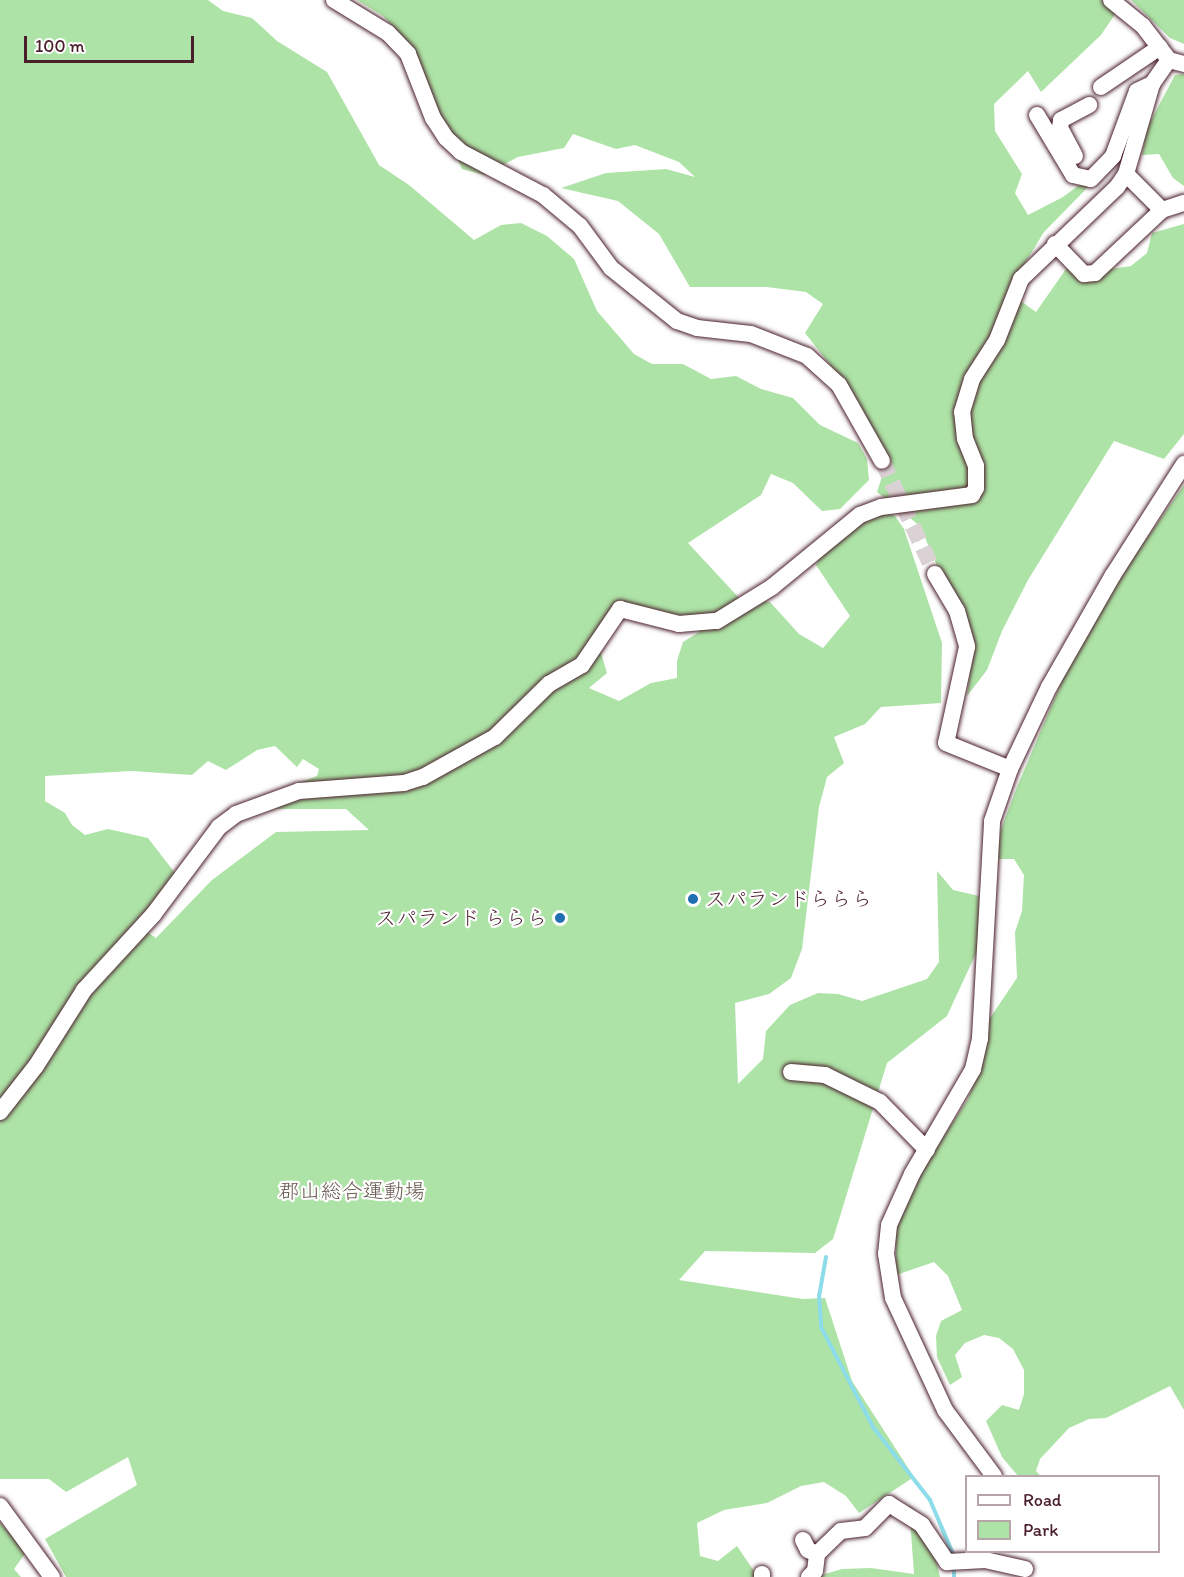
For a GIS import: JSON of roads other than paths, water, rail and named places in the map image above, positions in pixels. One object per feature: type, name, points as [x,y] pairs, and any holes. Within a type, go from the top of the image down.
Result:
[{"type":"street","points":[[334,0],[388,33],[408,54],[433,118],[446,138],[461,152],[543,195],[580,226],[611,268],[677,321],[697,328],[751,334],[807,356],[839,385],[882,461]]},
{"type":"street","points":[[1111,0],[1143,26],[1176,60]]},
{"type":"street","points":[[1037,116],[1073,175],[1091,179],[1113,156],[1131,101],[1137,91],[1152,84],[1176,60]]},
{"type":"street","points":[[1101,87],[1176,60]]},
{"type":"street","points":[[0,1112],[36,1066],[84,990],[153,915],[219,827],[236,814],[299,791],[404,783],[423,777],[495,737],[549,684],[582,665],[620,609],[679,624],[717,621],[772,587],[860,515],[880,507],[972,495],[976,488],[976,466],[965,440],[962,412],[972,379],[997,340],[1021,279],[1055,244],[1117,188],[1126,174],[1152,84]]},
{"type":"street","points":[[1086,179],[1060,128],[1061,120],[1089,105]]},
{"type":"street","points":[[1126,174],[1162,210]]},
{"type":"street","points":[[1055,244],[1084,274],[1095,273],[1162,210],[1184,202]]},
{"type":"street","points":[[993,1475],[936,1394],[893,1298],[886,1254],[889,1225],[927,1150],[960,1096],[973,1069],[980,1038],[992,821],[1010,769],[1049,687],[1113,575],[1184,464]]},
{"type":"street","points":[[935,574],[957,611],[967,647],[946,743],[1010,769]]},
{"type":"street","points":[[791,1072],[825,1075],[860,1090],[891,1110],[927,1150]]},
{"type":"street","points":[[809,1577],[814,1570],[817,1554],[841,1531],[865,1528],[889,1504],[922,1525],[947,1570],[985,1560],[1026,1573]]},
{"type":"street","points":[[0,1506],[52,1577]]},
{"type":"street","points":[[803,1540],[808,1550],[817,1554]]},
{"type":"street","points":[[1020,1553],[1026,1573]]},
{"type":"waterway","points":[[826,1257],[819,1295],[821,1327],[873,1427],[930,1500],[953,1554]]},
{"type":"waterway","points":[[954,1568],[954,1577]]},
{"type":"tunnel","points":[[882,461],[935,574]]},
{"type":"place","name":"スパランドららら","points":[[693,899]]},
{"type":"place","name":"スパランド ららら","points":[[560,918]]},
{"type":"park label","name":"郡山総合運動場","points":[[352,1191]]}]
